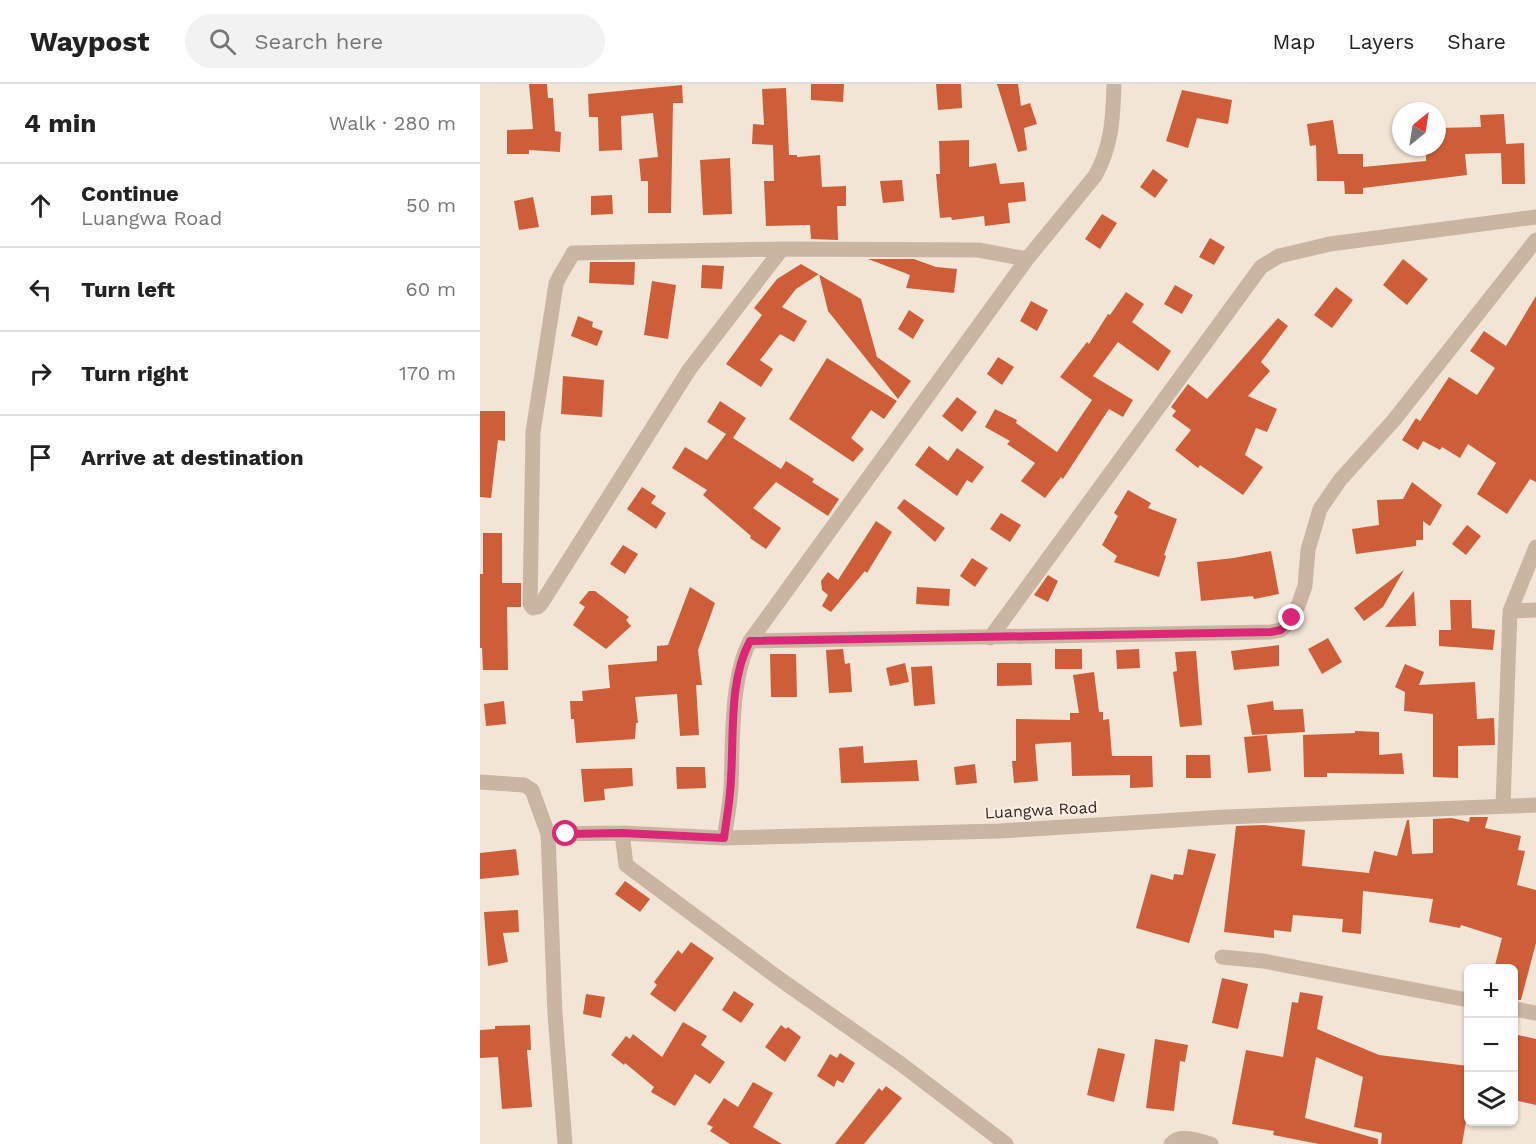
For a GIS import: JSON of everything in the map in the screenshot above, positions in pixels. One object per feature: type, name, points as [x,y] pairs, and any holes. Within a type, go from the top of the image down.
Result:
[{"type":"street","points":[[724,838],[730,791],[736,690],[744,652],[1027,258],[1095,176],[1104,161],[1113,127],[1114,84]]},
{"type":"street","points":[[990,638],[1261,267],[1279,256],[1330,244],[1536,217]]},
{"type":"street","points":[[750,641],[990,638],[1281,630],[1292,618],[1303,594],[1308,550],[1320,509],[1340,480],[1394,420],[1536,240]]},
{"type":"street","points":[[782,249],[689,370],[541,604],[533,608],[530,604],[534,432],[556,284],[573,253],[782,249],[978,250],[1027,258]]},
{"type":"street","points":[[1503,805],[1510,610],[1536,547]]},
{"type":"street","points":[[1510,610],[1536,610]]},
{"type":"street","points":[[480,782],[524,785],[532,790],[548,834],[555,1014],[565,1144]]},
{"type":"street","name":"Luangwa Road","points":[[548,834],[622,833],[724,838],[1000,831],[1226,817],[1536,805]]},
{"type":"street","points":[[622,833],[626,865],[781,980],[901,1064],[1006,1144]]},
{"type":"street","points":[[1221,957],[1263,961],[1464,999]]},
{"type":"street","points":[[1518,1010],[1536,1014]]},
{"type":"street","points":[[1172,1144],[1175,1140],[1185,1138],[1210,1144]]},
{"type":"building","points":[[529,84],[547,84],[548,98],[553,98],[555,131],[561,132],[560,152],[529,150],[529,154],[507,154],[507,130],[533,129]]},
{"type":"building","points":[[811,84],[844,84],[843,102],[811,100]]},
{"type":"building","points":[[936,84],[961,84],[962,108],[938,110]]},
{"type":"building","points":[[997,84],[1018,84],[1021,106],[1030,103],[1037,124],[1024,128],[1027,150],[1018,152]]},
{"type":"building","points":[[682,85],[683,103],[673,103],[671,213],[648,213],[648,181],[641,181],[639,159],[658,157],[653,113],[621,116],[622,150],[599,151],[598,117],[589,117],[588,94]]},
{"type":"building","points":[[786,88],[789,155],[797,155],[797,157],[820,155],[822,187],[846,186],[846,206],[837,206],[838,240],[811,239],[810,225],[766,226],[764,181],[774,181],[773,145],[752,144],[753,124],[764,125],[762,89]]},
{"type":"building","points":[[1182,90],[1232,100],[1228,124],[1197,118],[1188,148],[1166,141]]},
{"type":"building","points":[[1504,114],[1506,144],[1524,143],[1525,184],[1502,184],[1501,153],[1465,154],[1467,175],[1363,188],[1363,194],[1345,194],[1344,181],[1317,181],[1316,145],[1310,146],[1307,124],[1333,120],[1338,154],[1363,154],[1363,167],[1426,161],[1426,156],[1446,156],[1446,128],[1481,127],[1480,115]]},
{"type":"building","points":[[969,140],[969,167],[996,163],[1000,184],[1024,182],[1026,201],[1008,203],[1010,223],[985,226],[984,216],[952,220],[951,217],[940,218],[936,174],[940,174],[939,141]]},
{"type":"building","points":[[730,158],[732,214],[703,215],[700,160]]},
{"type":"building","points":[[1153,169],[1168,180],[1155,198],[1140,187]]},
{"type":"building","points":[[902,180],[904,201],[883,203],[880,181]]},
{"type":"building","points":[[612,195],[613,214],[591,215],[591,196]]},
{"type":"building","points":[[533,197],[539,227],[519,230],[514,201]]},
{"type":"building","points":[[1102,214],[1117,223],[1100,249],[1085,239]]},
{"type":"building","points":[[1210,238],[1225,247],[1214,265],[1199,257]]},
{"type":"building","points":[[868,259],[914,259],[936,267],[957,269],[954,293],[906,288],[910,275]]},
{"type":"building","points":[[1403,259],[1428,279],[1407,305],[1383,285]]},
{"type":"building","points":[[590,262],[635,262],[634,285],[589,283]]},
{"type":"building","points":[[801,264],[819,274],[796,289],[782,307],[807,321],[794,342],[780,334],[760,360],[773,369],[761,387],[726,364],[762,315],[754,308],[777,279]]},
{"type":"building","points":[[702,265],[724,266],[722,289],[701,288]]},
{"type":"building","points":[[819,275],[861,299],[877,357],[911,381],[898,399],[828,311]]},
{"type":"building","points":[[652,281],[676,285],[668,339],[644,335]]},
{"type":"building","points":[[1175,285],[1193,295],[1182,314],[1164,304]]},
{"type":"building","points":[[1336,287],[1353,300],[1332,328],[1314,315]]},
{"type":"building","points":[[1126,292],[1144,304],[1132,322],[1171,351],[1158,371],[1118,342],[1093,376],[1133,400],[1123,417],[1109,409],[1063,479],[1061,477],[1045,498],[1021,481],[1035,463],[1007,444],[1010,441],[985,427],[995,409],[1017,420],[1016,423],[1057,452],[1092,400],[1060,377],[1087,342],[1089,344],[1108,314],[1110,315]]},
{"type":"building","points":[[1536,296],[1536,482],[1530,479],[1507,514],[1477,494],[1496,463],[1468,444],[1460,458],[1442,447],[1440,450],[1423,441],[1418,450],[1402,440],[1416,418],[1420,421],[1449,377],[1477,395],[1495,368],[1470,351],[1484,331],[1506,346]]},
{"type":"building","points":[[1031,301],[1048,310],[1037,331],[1020,321]]},
{"type":"building","points":[[909,310],[924,320],[913,339],[898,329]]},
{"type":"building","points":[[578,316],[593,322],[592,327],[603,331],[597,346],[571,336]]},
{"type":"building","points":[[1278,318],[1288,326],[1261,362],[1270,371],[1248,396],[1277,409],[1267,432],[1256,428],[1245,455],[1263,467],[1243,495],[1200,465],[1198,468],[1175,450],[1191,430],[1172,416],[1176,411],[1171,407],[1188,384],[1207,399]]},
{"type":"building","points":[[998,357],[1014,367],[1002,385],[987,374]]},
{"type":"building","points":[[827,358],[897,401],[884,419],[871,410],[851,438],[864,449],[853,462],[789,419]]},
{"type":"building","points":[[563,376],[604,380],[602,417],[561,414]]},
{"type":"building","points":[[957,397],[977,412],[962,432],[942,416]]},
{"type":"building","points":[[720,401],[746,418],[733,438],[781,469],[786,461],[814,479],[812,482],[839,499],[828,516],[776,482],[753,508],[781,528],[766,549],[750,538],[751,536],[703,495],[707,490],[672,468],[685,447],[707,460],[726,434],[707,422]]},
{"type":"building","points":[[480,411],[505,411],[505,441],[498,440],[491,498],[480,497]]},
{"type":"building","points":[[929,446],[948,461],[957,448],[984,467],[972,483],[967,480],[957,496],[915,465]]},
{"type":"building","points":[[1412,482],[1442,505],[1430,526],[1423,521],[1423,540],[1416,540],[1416,546],[1356,554],[1352,529],[1379,525],[1377,500],[1403,499]]},
{"type":"building","points":[[642,487],[656,496],[651,503],[666,513],[656,529],[627,509]]},
{"type":"building","points":[[1128,490],[1151,503],[1148,508],[1177,519],[1159,577],[1114,562],[1117,556],[1102,545],[1118,516],[1114,513]]},
{"type":"building","points":[[904,499],[945,528],[935,542],[897,508]]},
{"type":"building","points":[[1001,513],[1021,525],[1010,542],[990,529]]},
{"type":"building","points":[[876,521],[892,532],[867,573],[865,571],[831,612],[822,606],[828,595],[822,590],[821,581],[828,572],[838,580]]},
{"type":"building","points":[[1467,525],[1481,536],[1466,555],[1452,544]]},
{"type":"building","points":[[483,533],[502,533],[502,583],[521,583],[521,607],[507,607],[508,670],[483,670],[482,648],[480,648],[480,574],[483,574]]},
{"type":"building","points":[[623,545],[638,554],[625,574],[610,564]]},
{"type":"building","points":[[1271,551],[1279,594],[1254,599],[1253,596],[1201,601],[1197,562]]},
{"type":"building","points":[[972,558],[988,568],[975,587],[960,576]]},
{"type":"building","points":[[1404,570],[1383,607],[1364,621],[1354,608]]},
{"type":"building","points":[[1048,575],[1058,581],[1048,602],[1034,595]]},
{"type":"building","points":[[690,587],[715,603],[698,650],[702,685],[696,685],[699,735],[680,736],[677,694],[635,697],[638,723],[636,723],[635,739],[576,743],[570,701],[583,701],[582,691],[610,688],[608,665],[657,661],[657,646],[668,645]]},
{"type":"building","points":[[917,587],[950,589],[949,606],[916,604]]},
{"type":"building","points":[[589,591],[595,591],[629,617],[626,620],[631,626],[606,649],[573,625],[585,607],[579,603]]},
{"type":"building","points":[[1414,591],[1416,626],[1385,627]]},
{"type":"building","points":[[1450,600],[1471,600],[1472,628],[1495,630],[1493,650],[1439,646],[1439,630],[1451,630]]},
{"type":"building","points":[[1328,638],[1342,662],[1322,674],[1308,649]]},
{"type":"building","points":[[1279,645],[1279,666],[1234,670],[1231,651]]},
{"type":"building","points":[[843,649],[845,664],[850,663],[852,692],[829,693],[826,650]]},
{"type":"building","points":[[1055,649],[1082,649],[1082,669],[1055,669]]},
{"type":"building","points":[[1139,649],[1140,668],[1117,669],[1116,650]]},
{"type":"building","points":[[1196,651],[1202,725],[1180,727],[1173,672],[1177,671],[1175,652]]},
{"type":"building","points":[[770,654],[796,654],[797,697],[771,697]]},
{"type":"building","points":[[905,663],[909,682],[890,686],[886,668]]},
{"type":"building","points":[[997,663],[1031,663],[1032,685],[997,686]]},
{"type":"building","points":[[1405,664],[1424,672],[1419,685],[1475,682],[1477,719],[1494,718],[1495,745],[1458,746],[1458,778],[1433,777],[1433,714],[1404,711],[1405,692],[1395,687]]},
{"type":"building","points":[[932,666],[935,704],[914,706],[911,667]]},
{"type":"building","points":[[1094,672],[1099,712],[1103,712],[1103,720],[1109,719],[1112,756],[1152,756],[1153,787],[1130,788],[1130,775],[1072,776],[1071,742],[1035,744],[1038,781],[1014,783],[1012,761],[1016,761],[1016,719],[1070,720],[1070,713],[1079,713],[1073,675]]},
{"type":"building","points":[[504,701],[506,724],[486,726],[484,704]]},
{"type":"building","points":[[1273,701],[1274,710],[1303,709],[1305,732],[1252,735],[1247,705]]},
{"type":"building","points":[[1355,731],[1379,732],[1379,755],[1402,753],[1404,774],[1327,773],[1327,777],[1304,777],[1303,735],[1355,733]]},
{"type":"building","points":[[1267,735],[1271,771],[1248,773],[1244,737]]},
{"type":"building","points":[[863,746],[864,763],[917,760],[919,781],[841,783],[839,748]]},
{"type":"building","points":[[1186,755],[1210,755],[1211,778],[1186,778]]},
{"type":"building","points":[[975,764],[977,783],[956,785],[954,767]]},
{"type":"building","points":[[676,767],[705,767],[706,788],[677,789]]},
{"type":"building","points":[[632,768],[633,786],[604,789],[605,800],[584,802],[581,769]]},
{"type":"building","points":[[1470,817],[1488,817],[1485,828],[1521,836],[1518,850],[1525,851],[1517,885],[1536,890],[1536,943],[1521,1000],[1518,1000],[1518,964],[1495,964],[1502,938],[1461,925],[1460,928],[1429,922],[1433,899],[1363,891],[1361,934],[1342,932],[1343,919],[1293,915],[1291,932],[1274,930],[1274,938],[1224,932],[1236,826],[1264,825],[1305,830],[1302,866],[1369,873],[1374,851],[1397,856],[1407,820],[1409,820],[1412,854],[1433,853],[1433,819],[1452,818],[1469,822]]},
{"type":"building","points":[[516,849],[519,875],[480,879],[480,853]]},
{"type":"building","points":[[1188,849],[1216,854],[1189,943],[1136,928],[1151,874],[1173,880],[1174,874],[1183,875]]},
{"type":"building","points":[[625,881],[650,899],[640,912],[615,894]]},
{"type":"building","points":[[518,910],[519,932],[503,933],[508,962],[488,966],[484,912]]},
{"type":"building","points":[[691,942],[714,958],[675,1012],[650,994],[657,985],[654,982],[678,950],[682,954]]},
{"type":"building","points":[[1222,978],[1248,984],[1238,1029],[1212,1023]]},
{"type":"building","points":[[734,991],[754,1004],[741,1023],[722,1010]]},
{"type":"building","points":[[1300,992],[1323,996],[1317,1029],[1379,1055],[1464,1066],[1465,1126],[1462,1144],[1381,1144],[1382,1133],[1354,1127],[1363,1077],[1316,1057],[1305,1118],[1378,1139],[1378,1144],[1319,1144],[1273,1135],[1274,1131],[1232,1124],[1246,1050],[1283,1057],[1292,1002],[1298,1003]]},
{"type":"building","points":[[586,994],[605,997],[601,1018],[583,1014]]},
{"type":"building","points":[[683,1022],[707,1036],[701,1045],[725,1062],[710,1084],[695,1074],[675,1106],[651,1092],[654,1087],[625,1063],[624,1065],[611,1055],[626,1036],[630,1039],[633,1034],[662,1057]]},
{"type":"building","points":[[530,1025],[531,1050],[527,1050],[532,1107],[502,1109],[498,1057],[480,1058],[480,1030],[495,1029],[495,1026]]},
{"type":"building","points":[[781,1025],[786,1029],[788,1027],[801,1037],[785,1062],[765,1047]]},
{"type":"building","points":[[1518,1035],[1536,1039],[1536,1105],[1518,1101]]},
{"type":"building","points":[[1155,1039],[1188,1045],[1185,1062],[1180,1061],[1174,1111],[1146,1108]]},
{"type":"building","points":[[1098,1048],[1125,1054],[1114,1102],[1087,1095]]},
{"type":"building","points":[[840,1053],[855,1063],[843,1083],[837,1080],[834,1087],[817,1076],[830,1054],[837,1058]]},
{"type":"building","points":[[753,1082],[773,1093],[753,1127],[782,1144],[730,1144],[710,1131],[713,1127],[707,1124],[724,1098],[738,1107]]},
{"type":"building","points":[[886,1086],[902,1098],[864,1144],[835,1144],[879,1088],[882,1091]]},
{"type":"route","points":[[566,834],[622,833],[724,838],[730,791],[736,690],[744,652],[750,641],[1277,632],[1292,618]]}]
